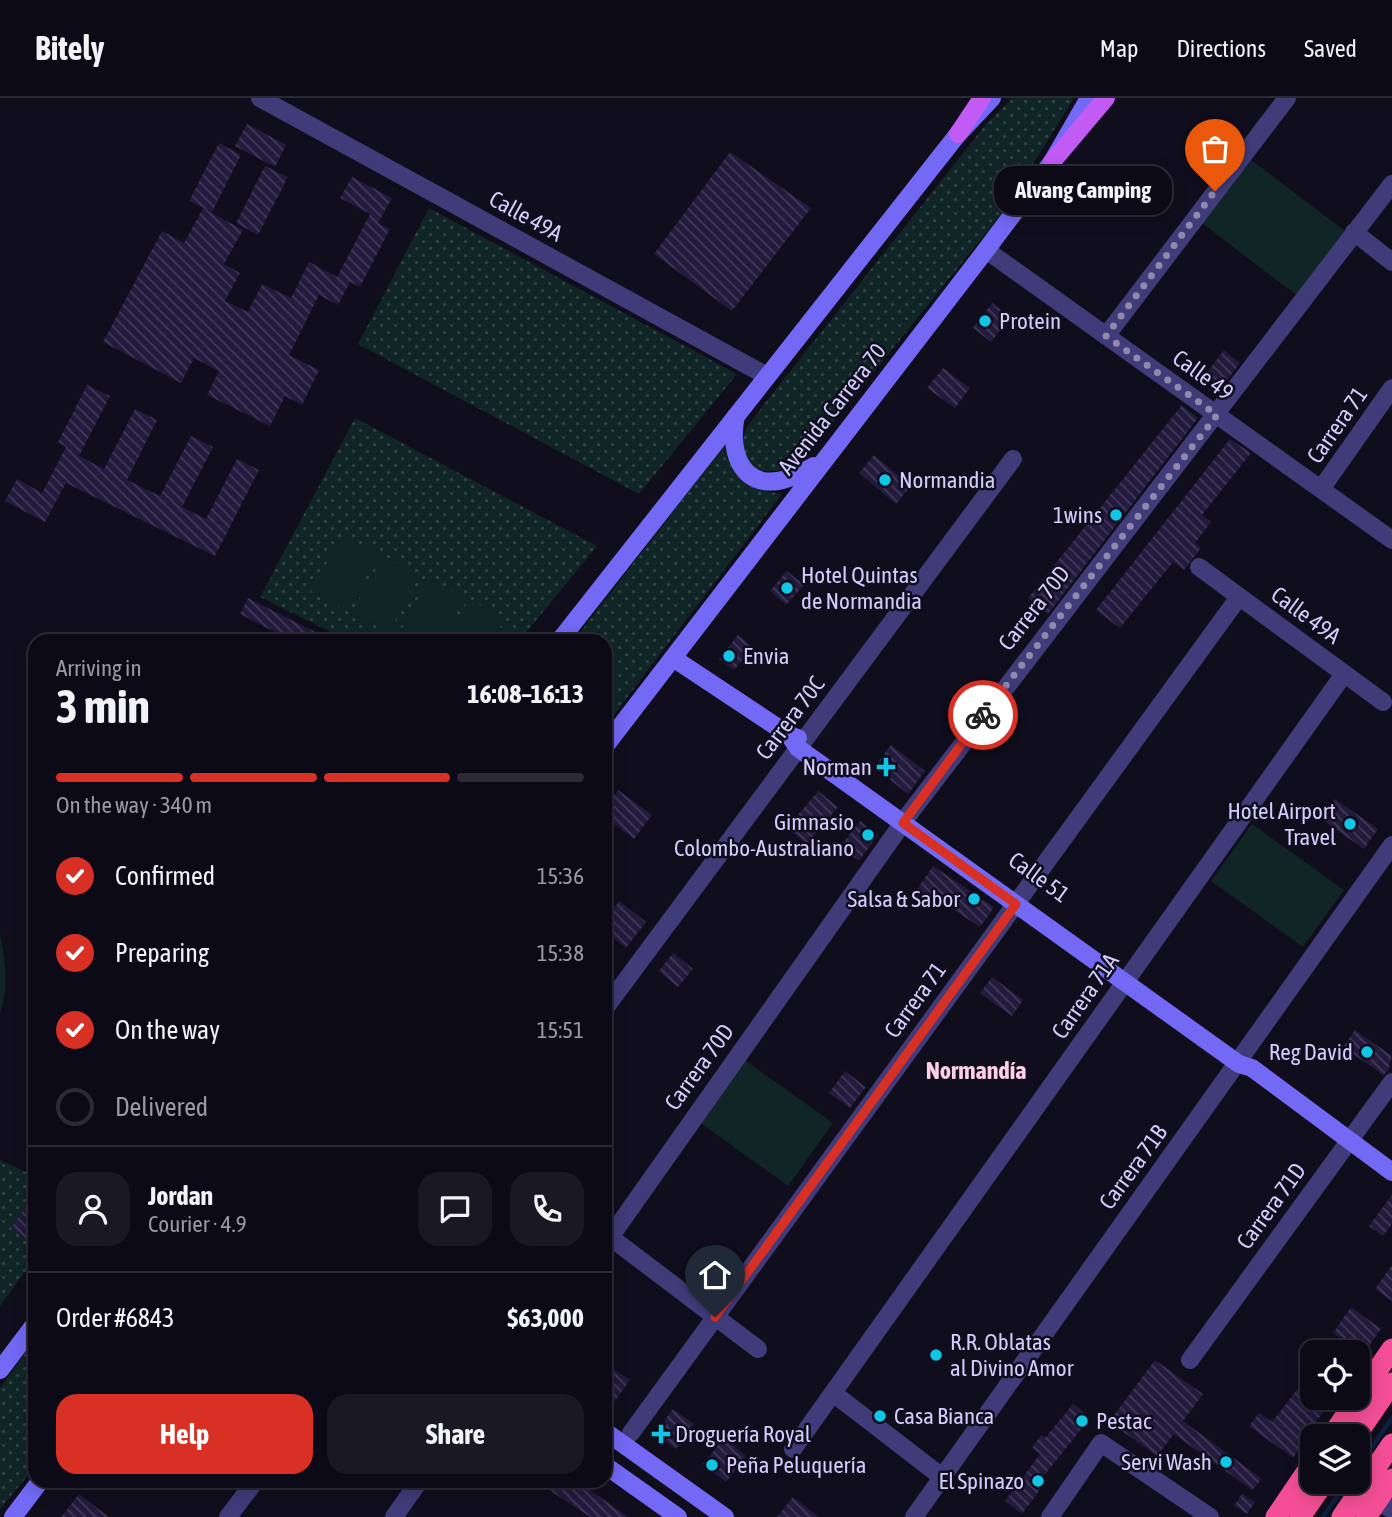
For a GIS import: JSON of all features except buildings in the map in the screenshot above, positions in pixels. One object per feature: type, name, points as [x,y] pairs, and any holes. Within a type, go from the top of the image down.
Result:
[{"type":"highway","points":[[1340,1424],[1392,1349]]},
{"type":"highway","points":[[1364,1424],[1392,1383]]},
{"type":"highway","points":[[1342,1517],[1392,1444]]},
{"type":"highway","points":[[1378,1509],[1392,1479]]},
{"type":"highway","points":[[1276,1517],[1300,1482]]},
{"type":"highway","points":[[1300,1517],[1316,1494]]},
{"type":"main road","points":[[566,634],[958,134],[982,98]]},
{"type":"main road","points":[[958,134],[992,98]]},
{"type":"main road","name":"Avenida Carrera 70","points":[[612,737],[1052,162],[1089,98]]},
{"type":"main road","points":[[1052,162],[1106,98]]},
{"type":"main road","points":[[737,413],[733,429],[735,455],[750,475],[762,480],[780,481],[820,464]]},
{"type":"main road","name":"Calle 51","points":[[673,658],[906,818],[1246,1062],[1392,1172]]},
{"type":"main road","points":[[0,1370],[28,1333]]},
{"type":"main road","points":[[612,1436],[725,1517]]},
{"type":"main road","points":[[612,1470],[678,1517]]},
{"type":"main road","points":[[13,1517],[35,1488]]},
{"type":"main road","points":[[8,1517],[27,1499]]},
{"type":"street","name":"Calle 49A","points":[[260,98],[767,376]]},
{"type":"street","points":[[1106,336],[1287,98]]},
{"type":"street","name":"Carrera 70D","points":[[612,1234],[906,818],[1392,184]]},
{"type":"street","points":[[1354,232],[1392,262]]},
{"type":"street","name":"Calle 49","points":[[986,250],[1392,540]]},
{"type":"street","name":"Carrera 71","points":[[1321,489],[1392,388]]},
{"type":"street","name":"Carrera 70C","points":[[612,999],[797,741],[1013,459]]},
{"type":"street","name":"Calle 49A","points":[[1199,567],[1383,702]]},
{"type":"street","name":"Carrera 71","points":[[631,1433],[1240,597]]},
{"type":"street","name":"Carrera 71A","points":[[793,1449],[1344,674]]},
{"type":"street","name":"Carrera 71B","points":[[914,1517],[1079,1282],[1246,1062],[1392,845]]},
{"type":"street","name":"Carrera 71D","points":[[1190,1360],[1392,1082]]},
{"type":"street","points":[[612,1243],[758,1349]]},
{"type":"street","points":[[832,1393],[942,1477]]},
{"type":"street","points":[[1050,1517],[1101,1443],[1210,1517]]},
{"type":"street","points":[[228,1517],[250,1488]]},
{"type":"street","points":[[394,1517],[414,1488]]},
{"type":"green space","points":[[1012,98],[1074,98],[1003,212],[798,466],[766,471],[749,466],[742,449],[745,431],[753,419],[987,123]]},
{"type":"green space","points":[[1251,160],[1345,231],[1296,295],[1202,223]]},
{"type":"green space","points":[[429,208],[737,374],[639,494],[358,344]]},
{"type":"green space","points":[[355,418],[597,546],[525,634],[335,634],[260,597]]},
{"type":"green space","points":[[724,446],[732,467],[744,481],[760,489],[782,494],[612,717],[612,634],[579,634]]},
{"type":"green space","points":[[342,535],[379,554],[348,611],[311,592]]},
{"type":"green space","points":[[383,556],[420,575],[389,632],[352,613]]},
{"type":"green space","points":[[429,578],[465,598],[445,634],[399,634]]},
{"type":"green space","points":[[469,599],[505,619],[496,634],[449,634]]},
{"type":"green space","points":[[1252,824],[1344,890],[1303,947],[1211,881]]},
{"type":"green space","points":[[0,933],[5,983],[0,1014]]},
{"type":"green space","points":[[739,1056],[833,1123],[788,1186],[694,1118]]},
{"type":"green space","points":[[0,1160],[28,1173],[28,1268],[0,1306]]},
{"type":"green space","points":[[28,1350],[28,1475],[0,1509],[0,1388]]},
{"type":"waterway","points":[[1370,1450],[1392,1418]]},
{"type":"waterway","points":[[1323,1517],[1339,1494]]},
{"type":"way so far","points":[[983,715],[1217,415],[1106,336],[1215,191]]},
{"type":"place","name":"Alvang Camping","points":[[1215,191]]},
{"type":"place","name":"Protein","points":[[985,321]]},
{"type":"place","name":"Normandia","points":[[885,480]]},
{"type":"place","name":"1wins","points":[[1116,515]]},
{"type":"place","name":"Hotel Quintas de Normandia","points":[[787,588]]},
{"type":"place","name":"Envia","points":[[729,656]]},
{"type":"place","name":"Norman","points":[[886,767]]},
{"type":"place","name":"Hotel Airport Travel","points":[[1350,824]]},
{"type":"place","name":"Gimnasio Colombo-Australiano","points":[[868,835]]},
{"type":"place","name":"Salsa & Sabor","points":[[974,899]]},
{"type":"place","name":"Reg David","points":[[1367,1052]]},
{"type":"place","name":"R.R. Oblatas al Divino Amor","points":[[936,1355]]},
{"type":"place","name":"Casa Bianca","points":[[880,1416]]},
{"type":"place","name":"Pestac","points":[[1082,1421]]},
{"type":"place","name":"Droguería Royal","points":[[661,1434]]},
{"type":"place","name":"Servi Wash","points":[[1226,1462]]},
{"type":"place","name":"Peña Peluquería","points":[[712,1465]]},
{"type":"place","name":"El Spinazo","points":[[1038,1481]]},
{"type":"district","name":"Normandía","points":[[976,1071]]},
{"type":"route","points":[[715,1317],[1016,904],[903,823],[983,715]]}]
